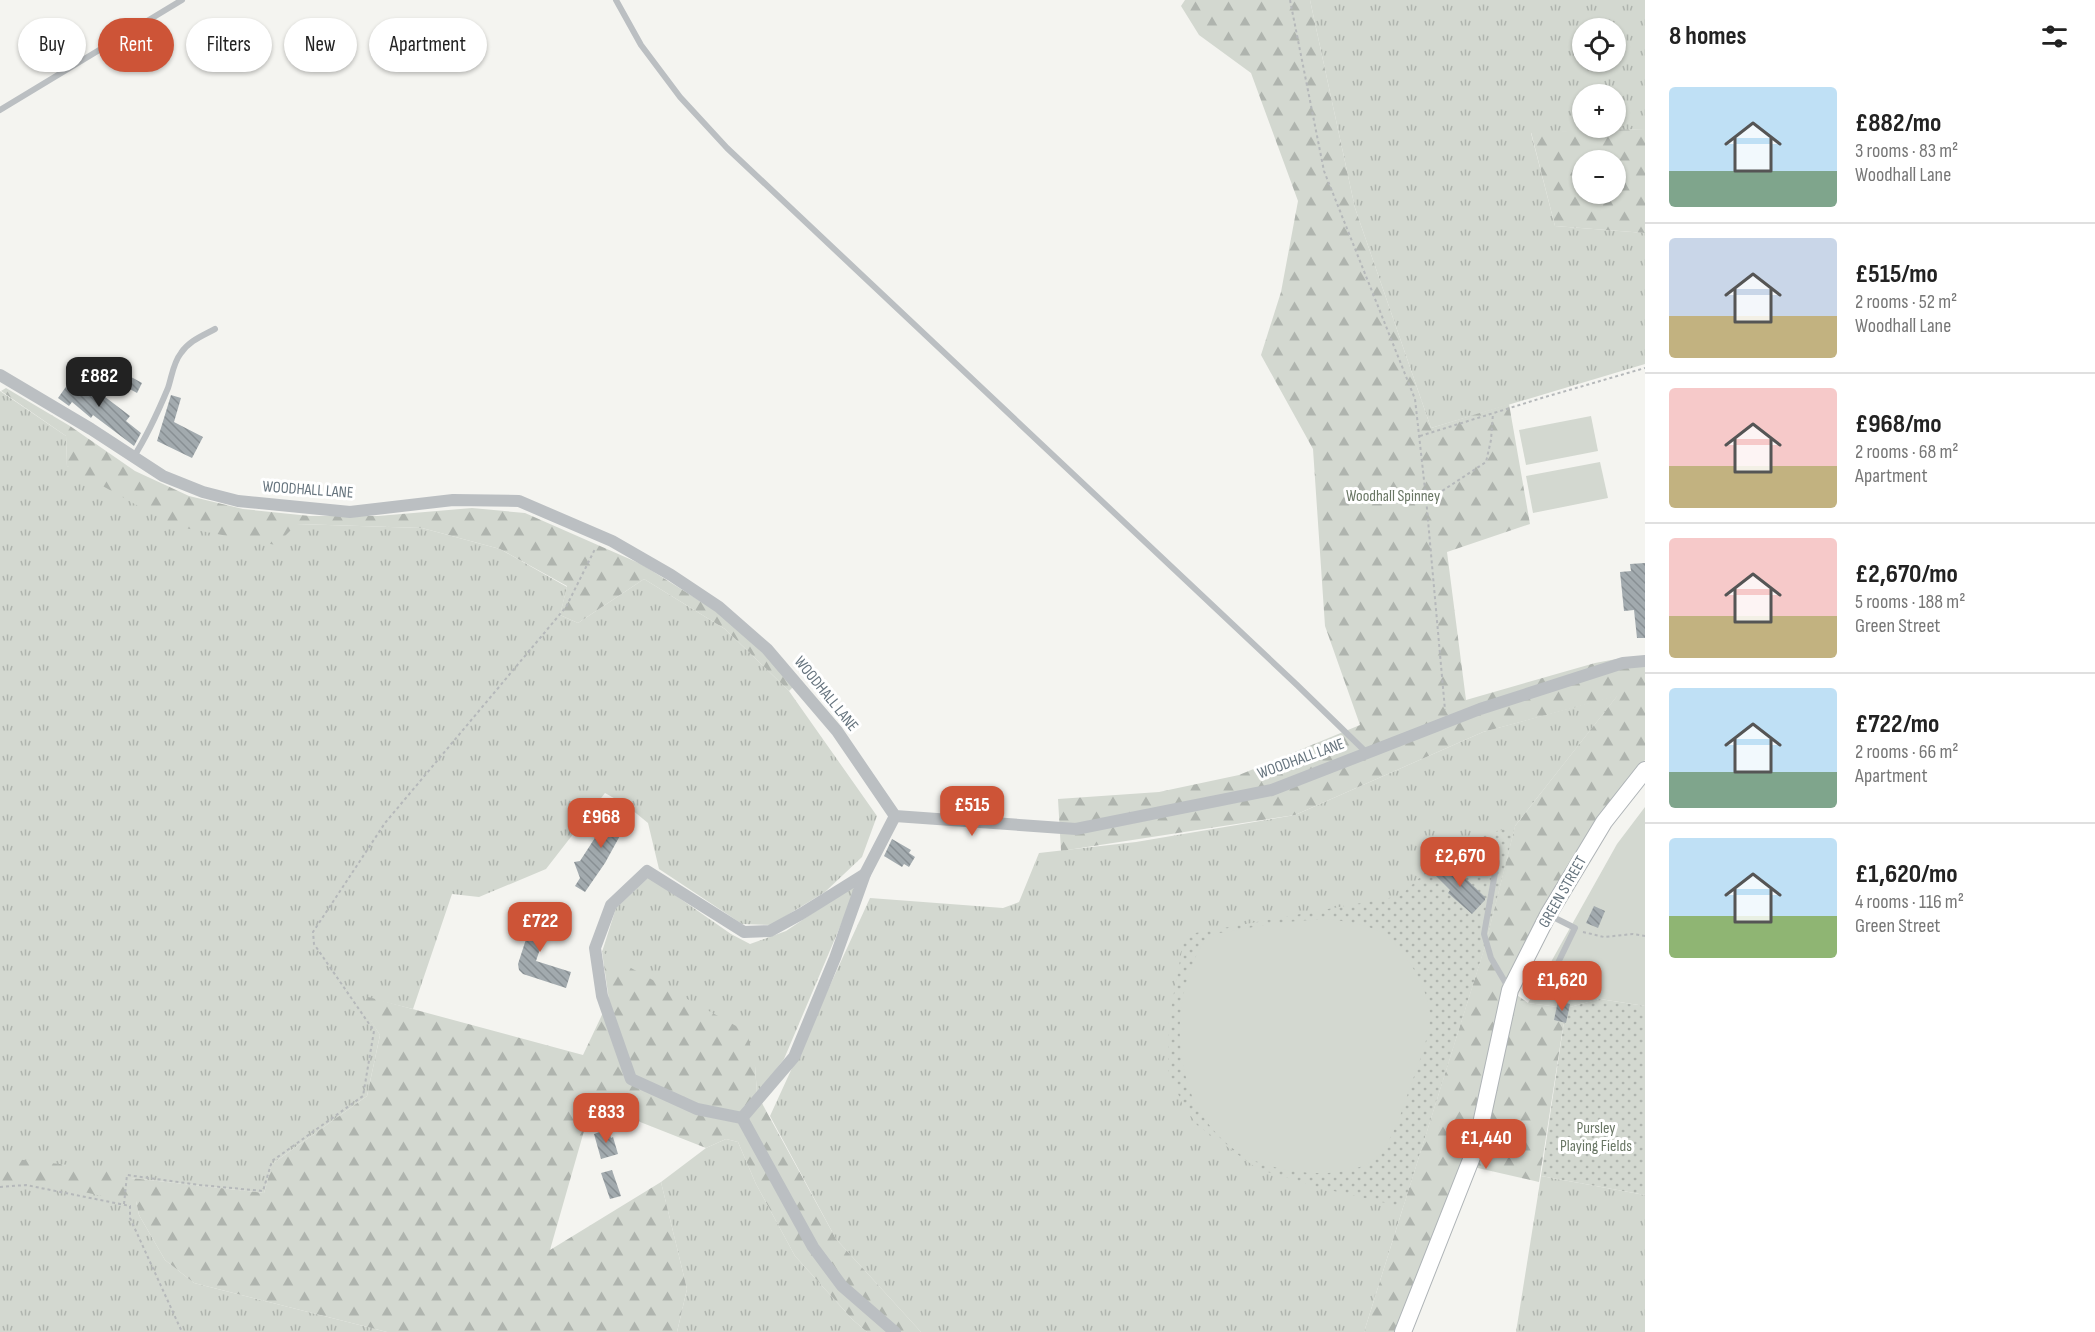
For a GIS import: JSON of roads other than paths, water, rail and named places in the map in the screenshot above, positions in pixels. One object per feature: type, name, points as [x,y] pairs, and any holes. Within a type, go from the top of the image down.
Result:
[{"type":"main road","name":"GREEN STREET","points":[[1403,1332],[1476,1147],[1510,990],[1548,915],[1605,822],[1645,770]]},
{"type":"street","name":"WOODHALL LANE","points":[[2,379],[91,429],[132,458],[163,476],[203,492],[238,501],[350,512],[453,500],[519,501],[601,537],[671,575],[718,607],[767,649],[837,731],[895,816],[1076,829],[1272,790],[1480,709],[1623,663],[1645,661]]},
{"type":"street","points":[[742,1118],[794,1057],[835,958],[865,874],[895,816]]},
{"type":"street","points":[[865,874],[770,931],[744,932],[647,871],[611,905],[595,948],[602,996],[631,1079],[697,1109],[742,1118],[813,1247],[842,1286],[895,1332]]},
{"type":"lane","points":[[0,110],[182,0]]},
{"type":"lane","points":[[616,0],[641,45],[680,97],[727,148],[1367,753]]},
{"type":"lane","points":[[132,458],[148,435],[181,352],[196,338],[214,329]]},
{"type":"lane","points":[[1497,862],[1484,934],[1491,958],[1510,990]]},
{"type":"lane","points":[[1548,915],[1575,928],[1553,973]]},
{"type":"park label","name":"Woodhall Spinney","points":[[1393,496]]},
{"type":"park label","name":"Pursley Playing Fields","points":[[1596,1137]]}]
